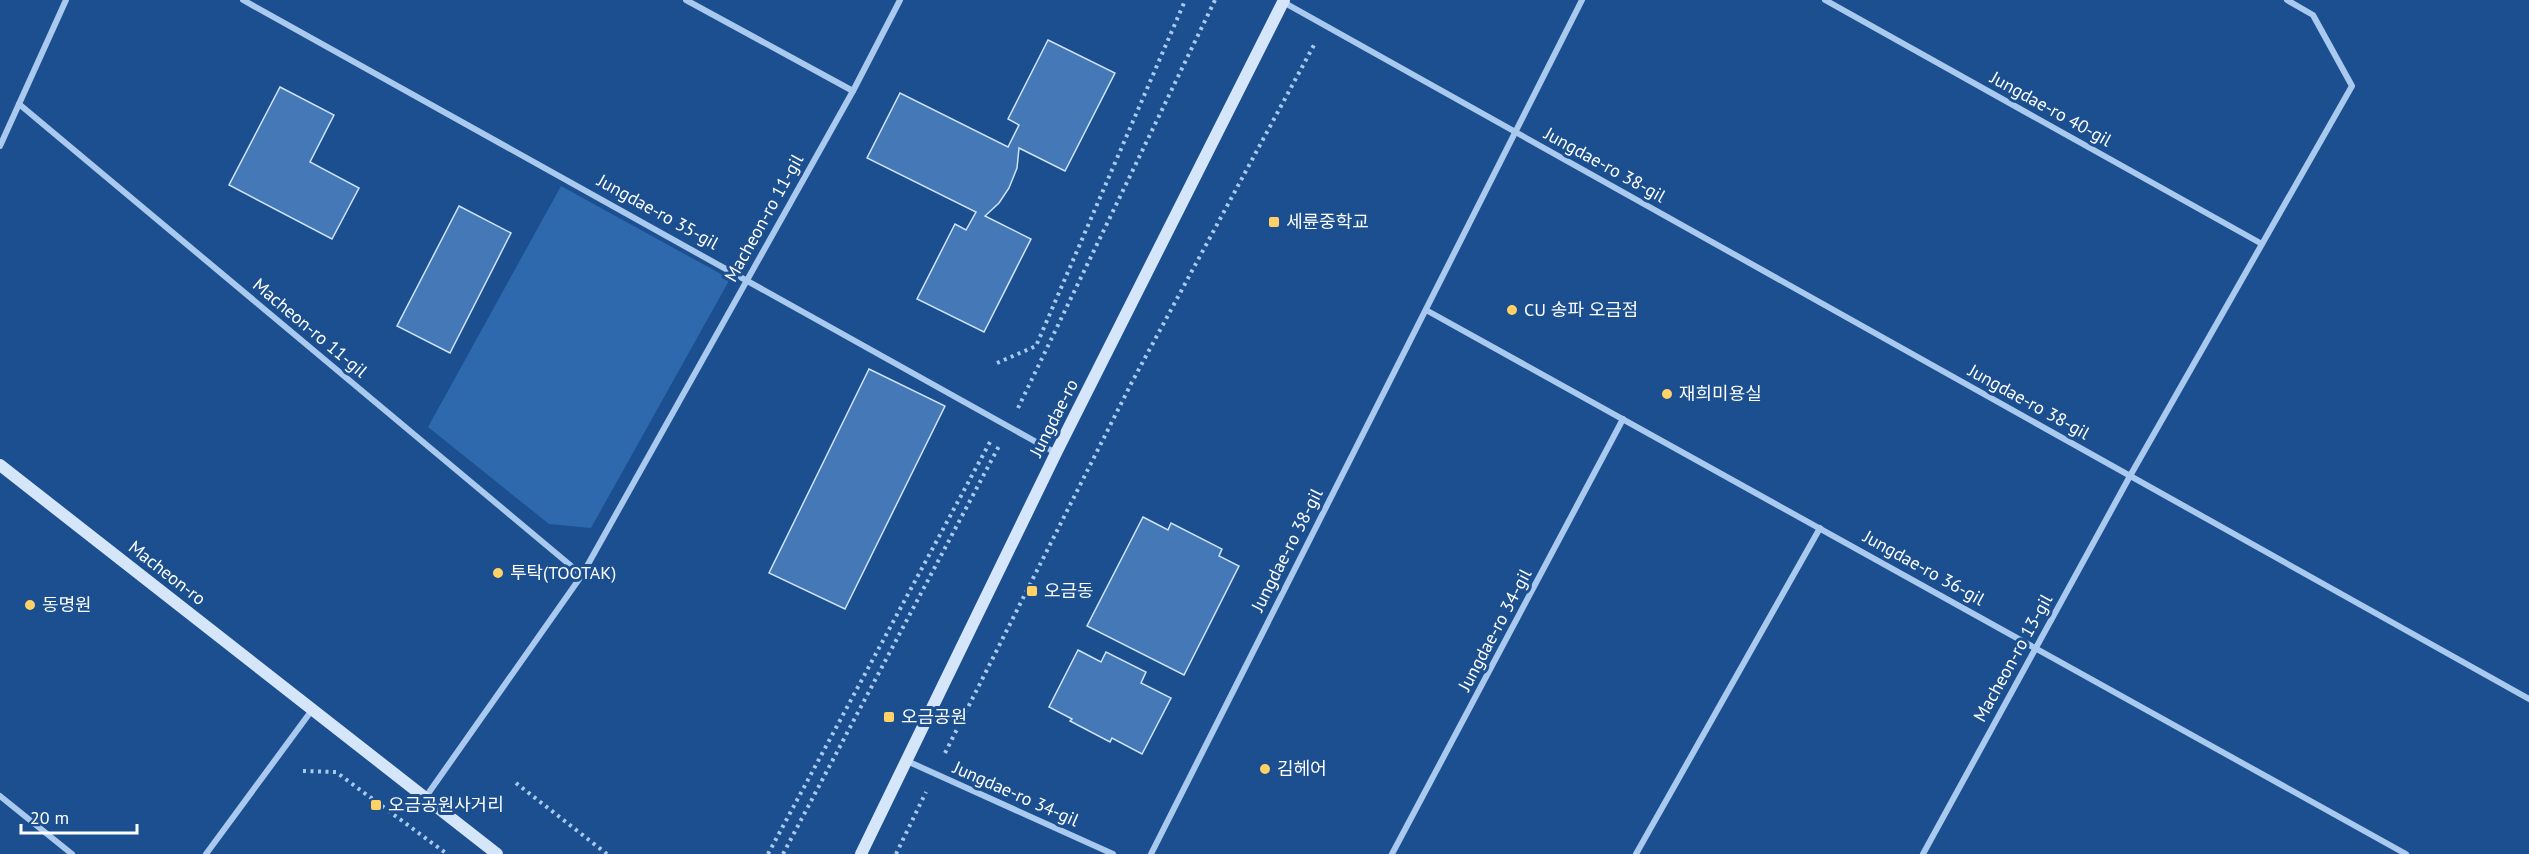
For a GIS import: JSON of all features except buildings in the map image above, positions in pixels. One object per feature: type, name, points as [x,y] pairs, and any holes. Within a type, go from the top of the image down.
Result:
[{"type":"main road","name":"Jungdae-ro","points":[[861,854],[1056,453],[1282,0]]},
{"type":"main road","name":"Macheon-ro","points":[[0,465],[498,854]]},
{"type":"street","points":[[0,146],[66,0]]},
{"type":"street","name":"Jungdae-ro 35-gil","points":[[243,0],[1056,453]]},
{"type":"street","points":[[686,0],[853,91]]},
{"type":"street","name":"Macheon-ro 11-gil","points":[[425,798],[582,575],[853,91],[900,0]]},
{"type":"street","name":"Jungdae-ro 38-gil","points":[[1282,0],[2529,699]]},
{"type":"street","name":"Jungdae-ro 38-gil","points":[[1150,854],[1582,0]]},
{"type":"street","name":"Jungdae-ro 40-gil","points":[[1825,0],[2262,244]]},
{"type":"street","points":[[2130,476],[2352,86],[2313,15],[2287,0]]},
{"type":"street","name":"Macheon-ro 11-gil","points":[[19,104],[582,575]]},
{"type":"street","name":"Jungdae-ro 36-gil","points":[[1426,310],[2406,854]]},
{"type":"street","name":"Jungdae-ro 34-gil","points":[[1392,854],[1623,419]]},
{"type":"street","name":"Macheon-ro 13-gil","points":[[1923,854],[2130,476]]},
{"type":"street","points":[[1636,854],[1820,528]]},
{"type":"street","points":[[206,854],[312,710]]},
{"type":"street","name":"Jungdae-ro 34-gil","points":[[906,761],[1113,854]]},
{"type":"street","points":[[0,796],[72,854]]},
{"type":"path","points":[[997,363],[1036,346],[1184,3],[1183,0]]},
{"type":"path","points":[[896,854],[1132,382],[1325,25]]},
{"type":"path","points":[[768,854],[991,443],[987,434]]},
{"type":"path","points":[[303,771],[336,772],[447,854]]},
{"type":"path","points":[[516,783],[607,854]]},
{"type":"shaded area","points":[[561,186],[730,279],[591,528],[549,524],[428,427]]},
{"type":"place","name":"세륜중학교","points":[[1274,222]]},
{"type":"place","name":"CU 송파 오금점","points":[[1512,310]]},
{"type":"place","name":"재희미용실","points":[[1667,394]]},
{"type":"place","name":"투탁(TOOTAK)","points":[[498,573]]},
{"type":"place","name":"오금동","points":[[1032,591]]},
{"type":"place","name":"동명원","points":[[30,605]]},
{"type":"place","name":"오금공원","points":[[889,717]]},
{"type":"place","name":"김헤어","points":[[1265,769]]},
{"type":"place","name":"오금공원사거리","points":[[376,805]]}]
